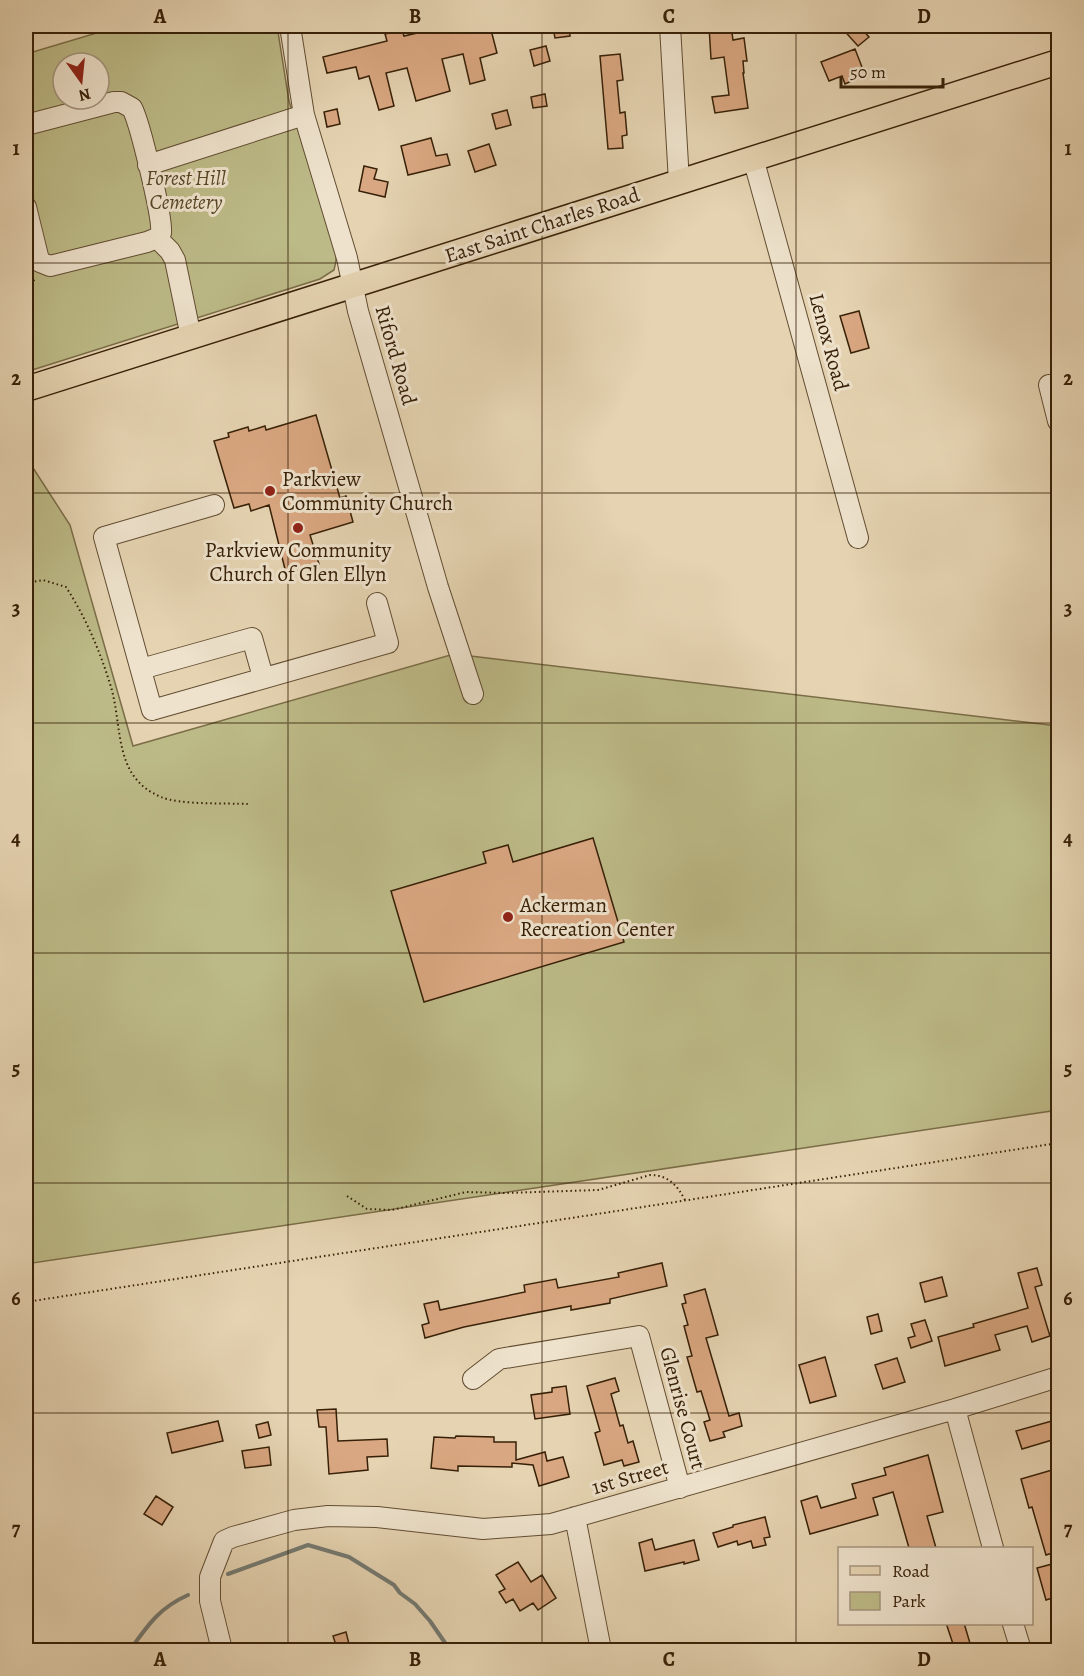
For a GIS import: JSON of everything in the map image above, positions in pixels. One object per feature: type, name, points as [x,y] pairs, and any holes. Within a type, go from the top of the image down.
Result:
[{"type":"main road","name":"East Saint Charles Road","points":[[26,389],[1059,62]]},
{"type":"street","name":"Riford Road","points":[[290,26],[304,115],[347,258],[358,311],[438,586],[473,694]]},
{"type":"street","points":[[670,26],[679,182]]},
{"type":"street","points":[[26,125],[122,102],[132,108],[148,165],[161,233],[157,238],[59,266],[44,265],[38,256],[26,207]]},
{"type":"street","points":[[148,165],[304,115]]},
{"type":"street","name":"Lenox Road","points":[[753,158],[858,538]]},
{"type":"street","points":[[157,238],[170,251],[175,260],[190,337]]},
{"type":"street","points":[[1049,385],[1059,421]]},
{"type":"street","points":[[214,505],[104,537],[152,710],[388,643],[377,603]]},
{"type":"street","points":[[141,669],[252,638],[263,677]]},
{"type":"street","name":"Glenrise Court","points":[[473,1379],[499,1359],[639,1336],[680,1488]]},
{"type":"street","name":"1st Street","points":[[222,1650],[210,1601],[210,1577],[224,1541],[233,1537],[294,1520],[328,1516],[377,1517],[483,1529],[551,1524],[955,1409],[1059,1377]]},
{"type":"street","points":[[955,1409],[993,1547]]},
{"type":"street","points":[[575,1517],[601,1650]]},
{"type":"street","points":[[1014,1625],[1020,1650]]},
{"type":"path","points":[[26,583],[43,580],[66,587],[78,605],[93,635],[112,690],[123,753],[130,772],[146,789],[163,798],[248,804]]},
{"type":"path","points":[[26,1302],[1059,1143]]},
{"type":"path","points":[[347,1196],[367,1209],[385,1211],[466,1192],[598,1190],[650,1175],[659,1175],[670,1180],[685,1200]]},
{"type":"green space","name":"Forest Hill Cemetery","points":[[120,26],[277,26],[289,101],[336,251],[334,270],[320,279],[26,372],[26,54]]},
{"type":"green space","points":[[26,457],[70,525],[133,746],[454,654],[1058,726],[1058,1110],[26,1264]]},
{"type":"building","points":[[447,26],[490,26],[497,53],[480,58],[485,80],[470,84],[463,54],[442,59],[450,91],[416,101],[407,68],[386,73],[394,106],[379,110],[369,76],[359,79],[356,67],[327,73],[323,57],[387,41],[385,34],[402,30],[404,36]]},
{"type":"building","points":[[569,26],[570,36],[555,38],[553,28]]},
{"type":"building","points":[[709,26],[731,26],[733,40],[744,38],[747,61],[743,61],[743,73],[748,108],[715,113],[712,97],[729,95],[724,57],[711,59]]},
{"type":"building","points":[[840,26],[859,26],[869,37],[858,46]]},
{"type":"building","points":[[546,46],[550,61],[534,66],[530,50]]},
{"type":"building","points":[[855,49],[862,67],[852,71],[856,79],[845,84],[842,76],[829,81],[821,62]]},
{"type":"building","points":[[620,54],[623,80],[617,81],[620,113],[625,112],[627,135],[622,136],[623,148],[608,149],[600,56]]},
{"type":"building","points":[[545,94],[547,106],[533,108],[531,97]]},
{"type":"building","points":[[337,109],[340,124],[327,127],[324,112]]},
{"type":"building","points":[[507,110],[511,125],[496,129],[492,114]]},
{"type":"building","points":[[431,138],[436,156],[447,154],[450,165],[408,175],[401,146]]},
{"type":"building","points":[[489,144],[496,165],[475,172],[468,151]]},
{"type":"building","points":[[364,166],[377,169],[374,179],[388,182],[385,197],[359,191]]},
{"type":"building","points":[[859,311],[869,348],[851,353],[840,316]]},
{"type":"building","name":"Parkview Community Church","points":[[316,415],[340,498],[346,496],[353,522],[310,535],[319,564],[286,573],[269,505],[251,511],[249,504],[234,508],[214,441],[229,437],[228,433],[248,427],[249,431],[265,426],[266,430]]},
{"type":"building","name":"Ackerman Recreation Center","points":[[593,838],[624,942],[424,1002],[391,891],[486,863],[483,852],[508,845],[513,862]]},
{"type":"building","points":[[662,1263],[667,1286],[610,1299],[610,1303],[571,1310],[571,1306],[464,1327],[425,1338],[422,1325],[429,1323],[424,1304],[438,1301],[440,1310],[525,1292],[524,1285],[556,1279],[558,1288],[619,1277],[618,1273]]},
{"type":"building","points":[[1037,1268],[1042,1285],[1035,1287],[1050,1336],[1032,1342],[1027,1326],[995,1335],[1000,1350],[945,1366],[938,1337],[1028,1308],[1018,1273]]},
{"type":"building","points":[[942,1277],[947,1296],[925,1302],[920,1283]]},
{"type":"building","points":[[705,1289],[718,1335],[706,1338],[729,1416],[739,1413],[742,1426],[723,1432],[725,1437],[710,1441],[704,1422],[710,1420],[701,1391],[697,1392],[687,1357],[692,1356],[684,1326],[688,1325],[682,1304],[686,1303],[684,1295]]},
{"type":"building","points":[[878,1314],[882,1331],[871,1334],[867,1317]]},
{"type":"building","points":[[925,1320],[932,1341],[911,1348],[908,1338],[915,1336],[911,1324]]},
{"type":"building","points":[[825,1357],[836,1396],[810,1403],[799,1365]]},
{"type":"building","points":[[897,1358],[905,1382],[883,1389],[875,1365]]},
{"type":"building","points":[[615,1378],[619,1391],[611,1394],[620,1426],[623,1425],[628,1443],[633,1441],[639,1462],[624,1466],[622,1460],[604,1465],[595,1433],[600,1431],[587,1386]]},
{"type":"building","points":[[566,1386],[570,1414],[535,1419],[531,1395],[552,1392],[552,1388]]},
{"type":"building","points":[[336,1409],[338,1441],[387,1439],[388,1456],[367,1457],[368,1470],[329,1474],[326,1427],[319,1427],[317,1410]]},
{"type":"building","points":[[1059,1419],[1059,1438],[1022,1449],[1016,1431]]},
{"type":"building","points":[[218,1421],[223,1441],[172,1453],[167,1433]]},
{"type":"building","points":[[268,1422],[271,1435],[259,1438],[256,1425]]},
{"type":"building","points":[[456,1436],[494,1437],[494,1442],[516,1442],[516,1460],[545,1452],[547,1461],[563,1457],[569,1477],[539,1486],[533,1465],[512,1463],[512,1467],[458,1466],[458,1471],[431,1468],[434,1437],[455,1438]]},
{"type":"building","points":[[269,1447],[271,1465],[245,1468],[242,1451]]},
{"type":"building","points":[[928,1455],[943,1512],[927,1516],[936,1547],[909,1547],[893,1492],[873,1498],[878,1515],[810,1534],[801,1501],[817,1496],[821,1508],[856,1498],[852,1484],[886,1475],[884,1468]]},
{"type":"building","points":[[1059,1468],[1059,1502],[1054,1503],[1059,1519],[1059,1551],[1046,1555],[1021,1479]]},
{"type":"building","points":[[156,1496],[173,1507],[162,1525],[144,1514]]},
{"type":"building","points":[[765,1517],[770,1537],[764,1538],[766,1545],[753,1548],[751,1541],[738,1545],[737,1541],[718,1547],[713,1533]]},
{"type":"building","points":[[652,1539],[655,1550],[694,1540],[699,1560],[645,1571],[639,1543]]},
{"type":"building","points":[[518,1562],[531,1582],[542,1575],[556,1598],[538,1610],[533,1603],[520,1611],[513,1599],[506,1603],[499,1592],[505,1589],[496,1575]]},
{"type":"building","points":[[1056,1563],[1059,1572],[1059,1596],[1046,1600],[1037,1568]]},
{"type":"building","points":[[947,1625],[965,1625],[972,1650],[955,1650]]},
{"type":"building","points":[[346,1632],[349,1644],[337,1648],[333,1636]]},
{"type":"waterway","points":[[228,1574],[308,1545],[349,1557],[394,1585],[400,1593],[415,1604],[450,1650]]},
{"type":"waterway","points":[[130,1650],[162,1612],[188,1595]]},
{"type":"place","name":"Parkview Community Church","points":[[270,491]]},
{"type":"place","name":"Parkview Community Church of Glen Ellyn","points":[[298,528]]},
{"type":"place","name":"Ackerman Recreation Center","points":[[508,917]]}]
